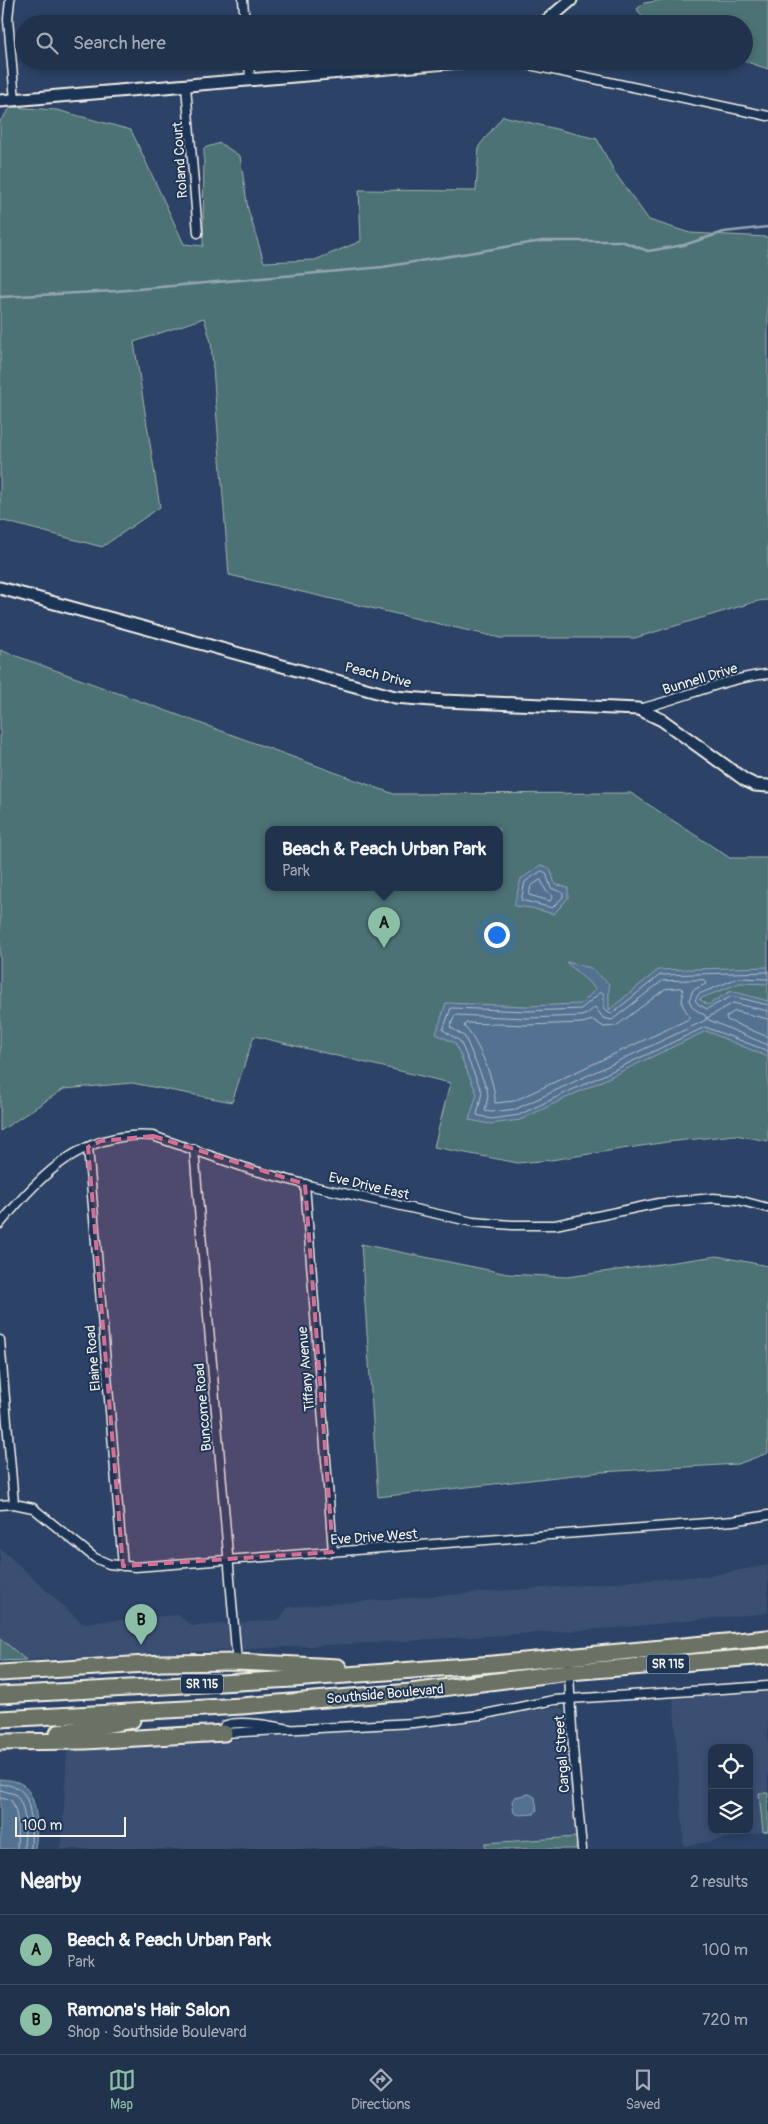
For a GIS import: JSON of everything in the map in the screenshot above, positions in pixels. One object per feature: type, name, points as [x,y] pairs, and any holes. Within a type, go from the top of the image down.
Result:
[{"type":"highway","name":"Southside Boulevard","points":[[0,1695],[293,1679],[404,1669],[494,1664],[768,1638]]},
{"type":"highway","name":"Southside Boulevard","points":[[0,1719],[202,1708],[410,1692],[569,1672],[768,1656]]},
{"type":"highway","points":[[0,1673],[162,1663],[237,1662],[404,1669]]},
{"type":"highway","points":[[4,1742],[202,1708]]},
{"type":"highway","points":[[4,1742],[85,1741],[224,1733]]},
{"type":"street","points":[[10,0],[8,19],[15,100]]},
{"type":"street","points":[[243,0],[244,15]]},
{"type":"street","points":[[554,15],[571,0]]},
{"type":"street","points":[[249,70],[250,80]]},
{"type":"street","points":[[0,101],[366,70]]},
{"type":"street","points":[[553,70],[768,116]]},
{"type":"street","name":"Roland Court","points":[[186,86],[198,233]]},
{"type":"street","name":"Peach Drive","points":[[0,588],[395,697],[454,702],[639,709],[662,720],[745,780],[755,785],[768,786]]},
{"type":"street","name":"Bunnell Drive","points":[[639,709],[668,702],[742,678],[768,674]]},
{"type":"street","name":"Eve Drive East","points":[[0,1224],[51,1170],[72,1154],[114,1137],[139,1134],[154,1136],[252,1170],[452,1218],[512,1225],[555,1225],[659,1204],[713,1198],[738,1200],[768,1208]]},
{"type":"street","name":"Elaine Road","points":[[88,1147],[123,1566]]},
{"type":"street","name":"Buncome Road","points":[[194,1149],[237,1662]]},
{"type":"street","name":"Tiffany Avenue","points":[[305,1184],[333,1552]]},
{"type":"street","points":[[0,1340],[14,1504]]},
{"type":"street","name":"Eve Drive West","points":[[0,1505],[14,1504],[33,1508],[95,1558],[109,1564],[135,1568],[733,1521],[768,1515]]},
{"type":"street","name":"Cargal Street","points":[[568,1656],[582,1849]]},
{"type":"street","points":[[224,1733],[413,1723],[480,1715],[554,1700],[768,1686]]},
{"type":"highlighted area","points":[[153,1136],[305,1184],[333,1552],[123,1566],[88,1147],[101,1141]]},
{"type":"shaded area","points":[[0,1548],[82,1623],[178,1615],[192,1626],[279,1620],[288,1607],[714,1575],[768,1565],[768,1613],[615,1628],[406,1641],[26,1660],[0,1638]]},
{"type":"shaded area","points":[[768,1687],[768,1793],[759,1794],[763,1832],[753,1834],[753,1744],[708,1744],[708,1834],[752,1834],[684,1846],[673,1695]]},
{"type":"shaded area","points":[[560,1707],[564,1711],[577,1837],[486,1843],[486,1849],[58,1849],[62,1844],[67,1747],[245,1739],[476,1719]]},
{"type":"green space","points":[[663,0],[768,0],[768,69],[753,64],[753,15],[641,15],[637,9],[644,3]]},
{"type":"green space","points":[[11,107],[57,110],[131,130],[184,244],[203,246],[204,148],[220,143],[240,156],[248,209],[264,262],[315,260],[361,241],[359,190],[476,191],[479,146],[503,116],[597,139],[615,173],[649,220],[690,233],[768,237],[768,600],[758,601],[635,638],[500,638],[229,575],[211,342],[204,318],[134,342],[160,507],[102,547],[0,520],[0,121]]},
{"type":"green space","points":[[0,650],[394,794],[631,793],[730,858],[768,858],[768,1141],[735,1135],[667,1142],[551,1160],[518,1163],[434,1147],[450,1083],[254,1036],[232,1102],[132,1083],[64,1089],[0,1131]]},
{"type":"green space","points":[[361,1244],[508,1274],[567,1277],[717,1256],[768,1266],[768,1453],[738,1464],[601,1472],[378,1497]]},
{"type":"green space","points":[[0,1638],[26,1660],[0,1661]]},
{"type":"green space","points":[[759,1793],[768,1793],[768,1831],[763,1832]]},
{"type":"green space","points":[[577,1837],[576,1849],[486,1849],[485,1843]]},
{"type":"water","points":[[541,865],[550,868],[555,884],[568,888],[568,898],[554,914],[514,906],[521,879]]},
{"type":"water","points":[[566,962],[591,968],[609,984],[609,1010],[658,970],[768,967],[768,984],[740,983],[699,999],[708,1005],[731,991],[768,1001],[768,1057],[706,1031],[520,1120],[491,1124],[469,1120],[477,1094],[455,1043],[436,1034],[446,1003],[527,1006],[581,1004],[596,989]]},
{"type":"water","points":[[0,1779],[21,1783],[32,1798],[37,1824],[35,1849],[0,1849]]},
{"type":"water","points":[[529,1794],[535,1797],[537,1810],[534,1814],[520,1815],[514,1813],[512,1801],[515,1797]]},
{"type":"waterway","points":[[0,297],[116,291],[383,267],[542,241],[621,241],[648,251],[684,245],[724,232],[768,227]]},
{"type":"place","name":"Beach & Peach Urban Park","points":[[384,948]]},
{"type":"place","name":"Ramona's Hair Salon","points":[[141,1645]]}]
